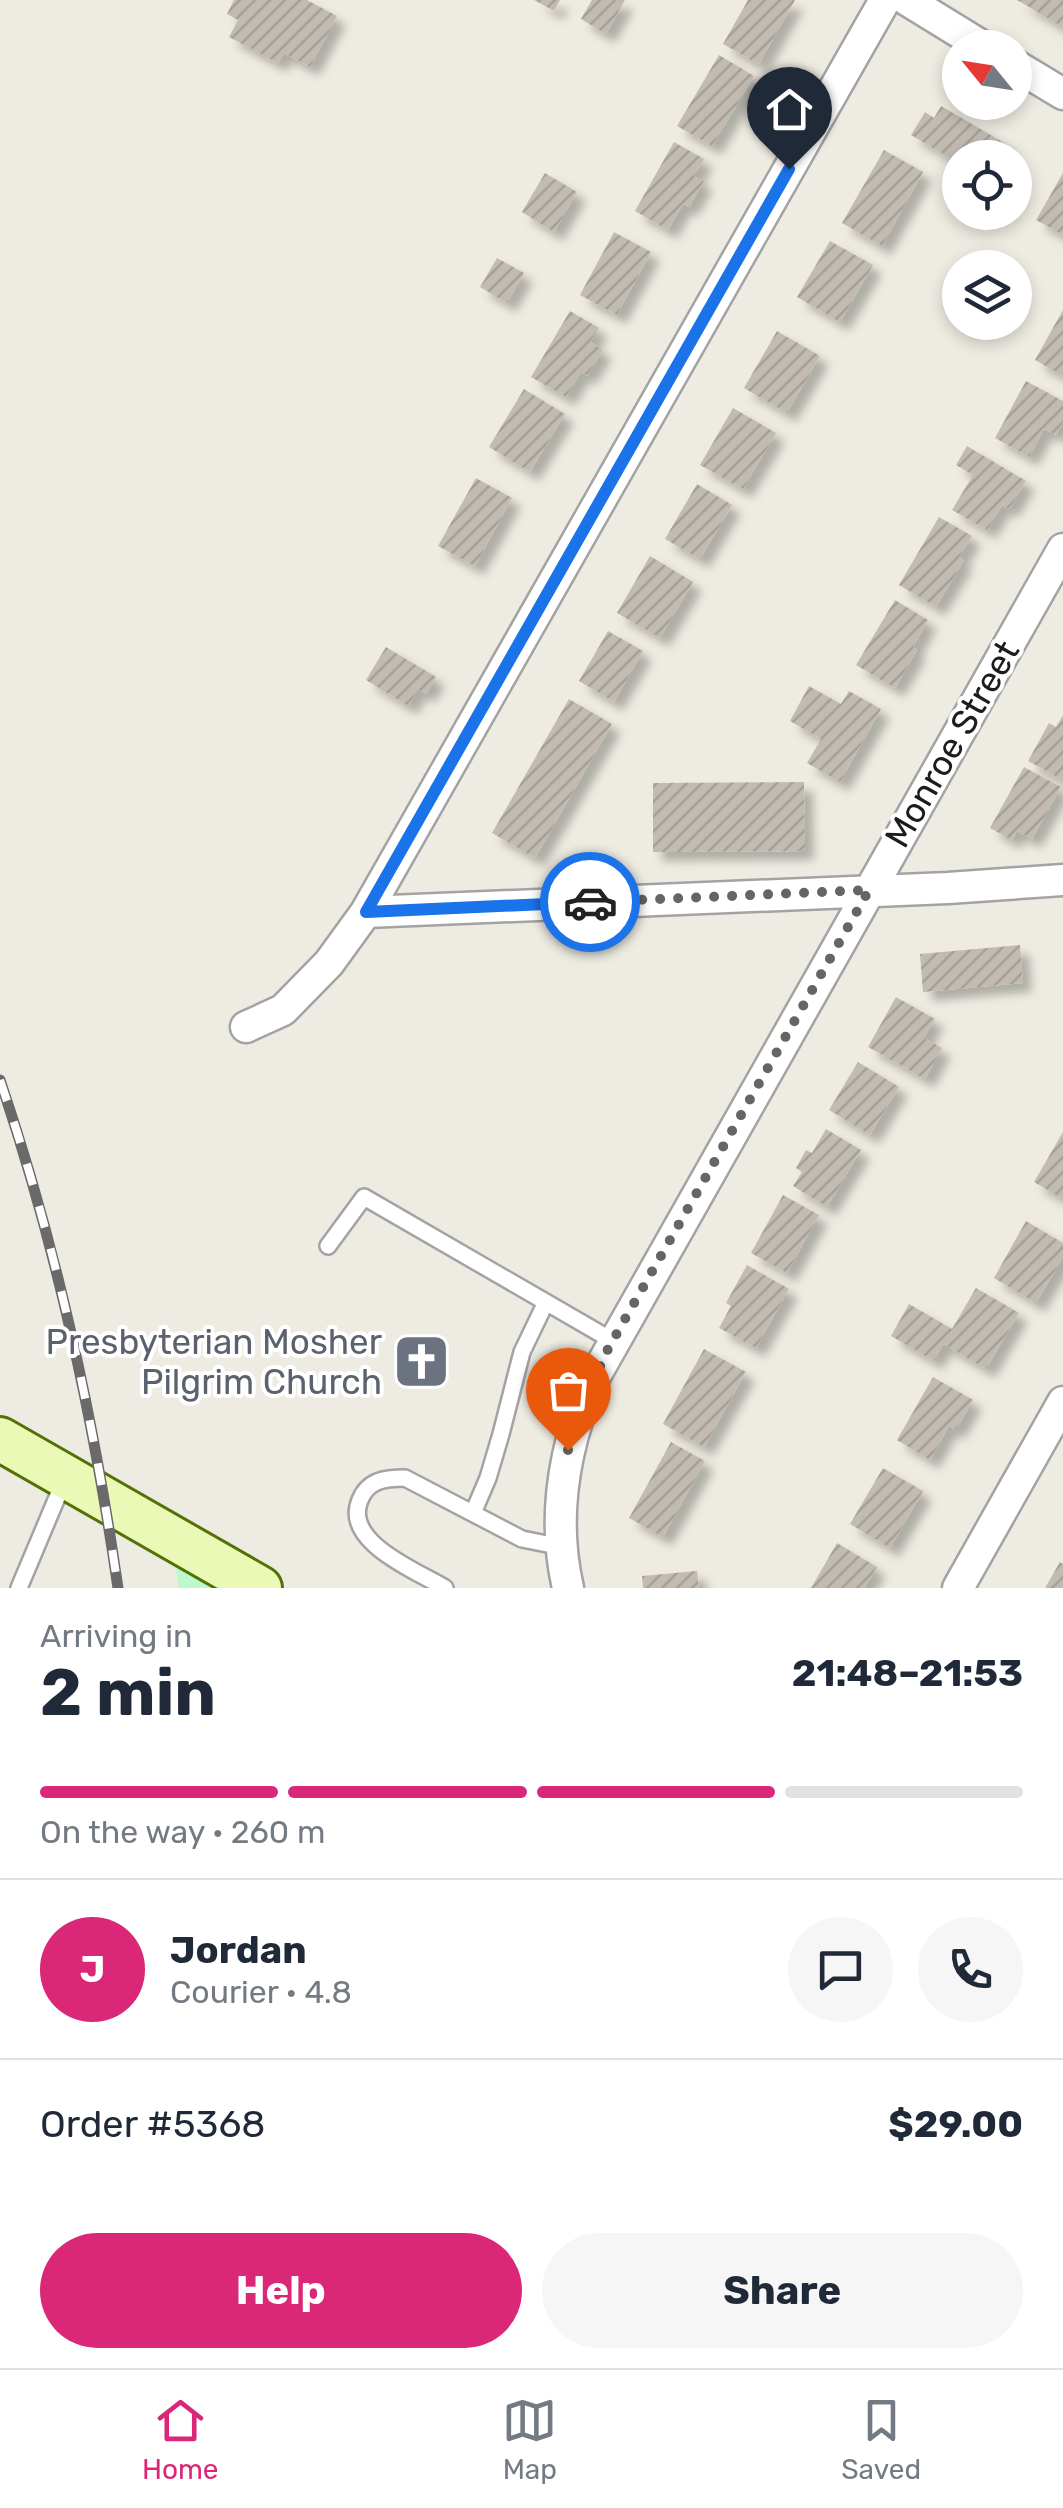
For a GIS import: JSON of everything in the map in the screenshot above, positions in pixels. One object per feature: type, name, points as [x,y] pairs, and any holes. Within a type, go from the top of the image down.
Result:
[{"type":"main road","points":[[0,1439],[260,1588]]},
{"type":"street","points":[[246,1027],[283,1010],[329,963],[366,912],[885,0]]},
{"type":"street","points":[[907,0],[956,30]]},
{"type":"street","points":[[1032,75],[1063,94]]},
{"type":"street","name":"Monroe Street","points":[[568,1588],[561,1503],[568,1450],[590,1385],[1063,548]]},
{"type":"street","points":[[366,912],[1063,880]]},
{"type":"street","points":[[958,1588],[1063,1402]]},
{"type":"lane","points":[[328,1246],[364,1197],[614,1341]]},
{"type":"lane","points":[[473,1514],[502,1434],[522,1352],[546,1302]]},
{"type":"lane","points":[[19,1588],[66,1477]]},
{"type":"lane","points":[[445,1588],[374,1546],[360,1529],[357,1504],[367,1486],[386,1478],[405,1478],[522,1539],[562,1547]]},
{"type":"green space","points":[[175,1564],[216,1588],[179,1588]]},
{"type":"building","points":[[234,0],[307,0],[337,16],[310,67],[284,53],[278,63],[229,37],[238,20],[227,14]]},
{"type":"building","points":[[534,0],[560,0],[554,11]]},
{"type":"building","points":[[592,0],[625,0],[606,34],[581,19]]},
{"type":"building","points":[[748,0],[795,0],[759,64],[723,44]]},
{"type":"building","points":[[1017,0],[1063,0],[1063,23],[1061,26]]},
{"type":"building","points":[[719,55],[754,76],[712,146],[677,126]]},
{"type":"building","points":[[941,106],[942,120],[965,120],[999,140],[942,140],[942,153],[911,135],[925,112],[934,118]]},
{"type":"building","points":[[674,142],[704,159],[694,176],[704,181],[689,207],[683,204],[668,230],[635,211]]},
{"type":"building","points":[[884,150],[923,172],[882,246],[842,223]]},
{"type":"building","points":[[545,173],[577,192],[554,232],[522,212]]},
{"type":"building","points":[[1063,173],[1063,235],[1036,220]]},
{"type":"building","points":[[614,232],[651,252],[617,315],[580,295]]},
{"type":"building","points":[[830,241],[873,265],[840,322],[797,297]]},
{"type":"building","points":[[497,258],[524,273],[507,303],[480,287]]},
{"type":"building","points":[[1063,310],[1063,376],[1035,360]]},
{"type":"building","points":[[570,311],[599,328],[590,342],[603,350],[587,376],[581,372],[566,397],[531,377]]},
{"type":"building","points":[[777,331],[820,356],[787,413],[744,388]]},
{"type":"building","points":[[1026,381],[1063,401],[1063,422],[1056,435],[1044,429],[1029,457],[995,438]]},
{"type":"building","points":[[524,389],[565,414],[530,472],[489,447]]},
{"type":"building","points":[[733,408],[776,433],[743,489],[700,465]]},
{"type":"building","points":[[967,446],[1026,481],[1009,509],[1002,505],[987,530],[952,510],[973,475],[956,465]]},
{"type":"building","points":[[476,478],[512,498],[475,566],[438,546]]},
{"type":"building","points":[[697,484],[732,505],[700,559],[665,539]]},
{"type":"building","points":[[939,517],[972,536],[959,557],[964,560],[936,607],[899,585]]},
{"type":"building","points":[[650,556],[693,582],[660,638],[617,613]]},
{"type":"building","points":[[895,600],[928,620],[913,647],[917,650],[895,688],[856,665]]},
{"type":"building","points":[[608,631],[643,651],[614,702],[579,681]]},
{"type":"building","points":[[386,647],[436,677],[426,694],[418,689],[408,706],[366,680]]},
{"type":"building","points":[[809,686],[841,704],[849,691],[881,709],[840,782],[807,763],[821,739],[790,721]]},
{"type":"building","points":[[569,699],[612,724],[535,858],[492,833]]},
{"type":"building","points":[[1063,715],[1063,780],[1028,761],[1049,723],[1056,727]]},
{"type":"building","points":[[1024,767],[1061,787],[1032,839],[1017,831],[1012,840],[990,828]]},
{"type":"building","points":[[804,782],[805,851],[653,852],[653,783]]},
{"type":"building","points":[[1020,945],[1023,983],[923,992],[920,954]]},
{"type":"building","points":[[896,997],[935,1019],[924,1038],[942,1048],[925,1079],[868,1047]]},
{"type":"building","points":[[858,1062],[899,1087],[870,1135],[829,1110]]},
{"type":"building","points":[[826,1129],[861,1150],[827,1207],[793,1186],[802,1172],[796,1168],[806,1150],[812,1153]]},
{"type":"building","points":[[1063,1132],[1063,1199],[1034,1182]]},
{"type":"building","points":[[783,1195],[819,1215],[787,1273],[751,1253]]},
{"type":"building","points":[[1026,1221],[1063,1243],[1063,1257],[1036,1303],[994,1278]]},
{"type":"building","points":[[747,1265],[789,1289],[756,1348],[719,1328],[731,1306],[726,1303]]},
{"type":"building","points":[[976,1288],[1019,1313],[986,1369],[943,1344],[934,1361],[891,1336],[909,1304],[952,1329]]},
{"type":"building","points":[[704,1349],[746,1372],[704,1447],[663,1424]]},
{"type":"building","points":[[933,1377],[973,1400],[956,1430],[949,1426],[930,1460],[897,1440]]},
{"type":"building","points":[[671,1442],[705,1461],[663,1537],[629,1518]]},
{"type":"building","points":[[883,1468],[923,1491],[890,1548],[850,1524]]},
{"type":"building","points":[[837,1543],[877,1567],[864,1588],[811,1588]]},
{"type":"building","points":[[1060,1562],[1063,1588],[1045,1588]]},
{"type":"building","points":[[697,1571],[699,1588],[643,1588],[642,1576]]},
{"type":"railway","points":[[0,1080],[39,1205],[71,1331],[118,1588]]},
{"type":"way so far","points":[[568,1450],[577,1417],[608,1349],[869,890],[590,902]]},
{"type":"place","name":"Presbyterian Mosher Pilgrim Church","points":[[421,1362]]},
{"type":"route","points":[[590,902],[366,912],[789,169]]}]
